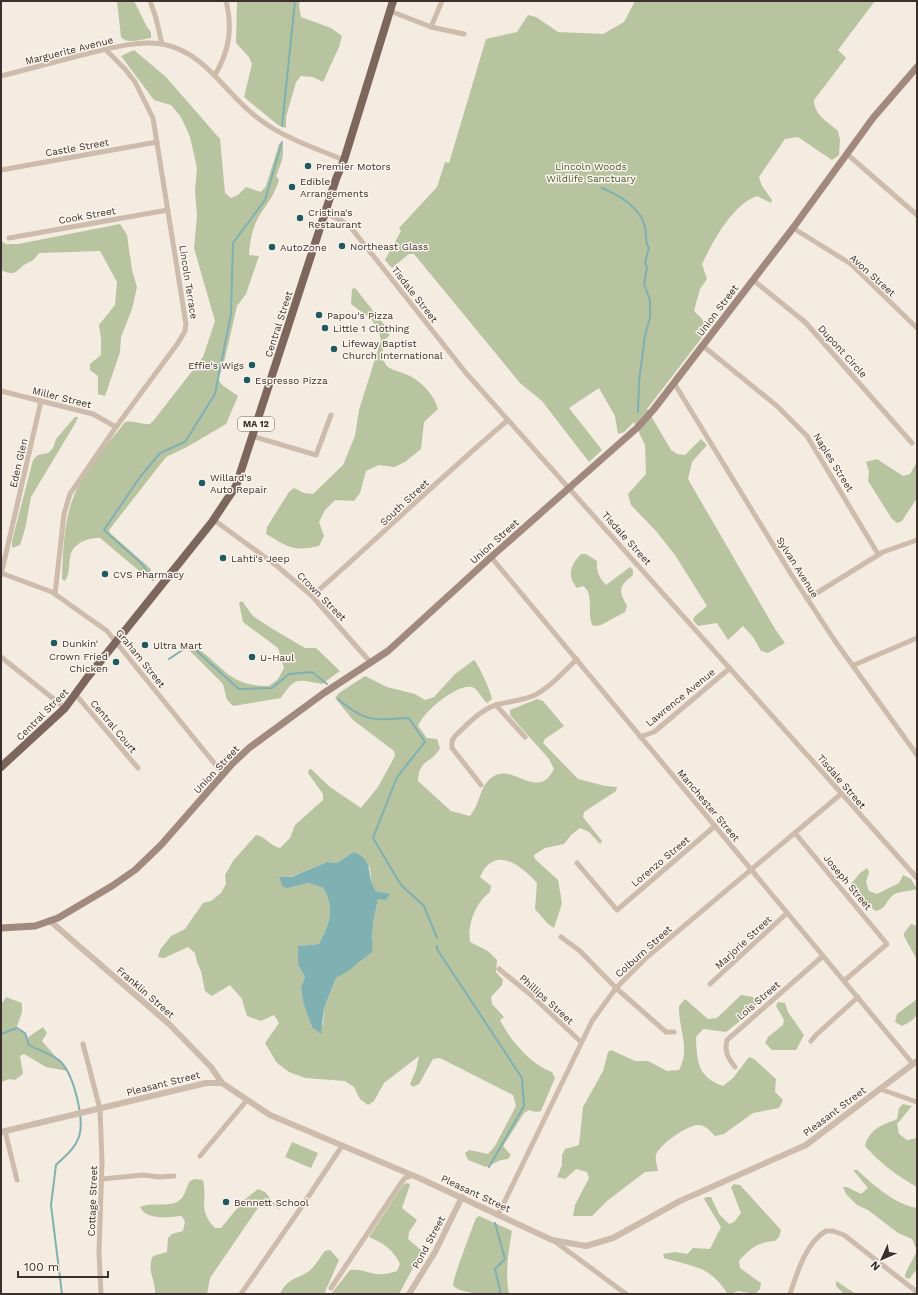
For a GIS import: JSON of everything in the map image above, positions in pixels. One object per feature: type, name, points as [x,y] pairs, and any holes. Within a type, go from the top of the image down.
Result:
[{"type":"main road","name":"Central Street","points":[[1,767],[65,708],[76,695],[117,641],[214,520],[236,486],[325,213],[344,160],[394,1]]},
{"type":"main road","name":"Union Street","points":[[1,928],[35,926],[50,922],[112,886],[141,866],[168,838],[232,764],[261,739],[324,694],[371,663],[404,636],[638,427],[703,346],[793,228],[873,118],[917,67]]},
{"type":"street","points":[[150,1],[156,18],[162,44]]},
{"type":"street","points":[[215,75],[229,45],[230,16],[226,1]]},
{"type":"street","points":[[432,27],[442,1]]},
{"type":"street","points":[[390,12],[432,27],[464,34]]},
{"type":"street","name":"Marguerite Avenue","points":[[1,76],[105,49],[162,44],[191,55],[215,75],[239,102],[268,126],[289,137],[344,160]]},
{"type":"street","name":"Lincoln Terrace","points":[[55,594],[64,514],[70,494],[116,427],[176,346],[186,329],[186,312],[153,118],[142,93],[128,72],[105,49]]},
{"type":"street","name":"Castle Street","points":[[1,170],[157,142]]},
{"type":"street","points":[[847,154],[917,215]]},
{"type":"street","name":"Cook Street","points":[[9,238],[168,210]]},
{"type":"street","name":"Tisdale Street","points":[[325,213],[342,221],[352,229],[442,345],[917,878]]},
{"type":"street","name":"Avon Street","points":[[793,228],[851,264],[917,328]]},
{"type":"street","name":"Dupont Circle","points":[[753,280],[806,322],[912,442]]},
{"type":"street","name":"Naples Street","points":[[703,346],[777,406],[807,436],[878,554]]},
{"type":"street","name":"Sylvan Avenue","points":[[674,383],[807,599],[917,755]]},
{"type":"street","name":"Miller Street","points":[[1,391],[93,414],[116,427]]},
{"type":"street","name":"Eden Glen","points":[[1,573],[41,401]]},
{"type":"street","points":[[252,436],[316,456],[331,415]]},
{"type":"street","name":"South Street","points":[[312,596],[367,549],[462,460],[508,420]]},
{"type":"street","name":"Crown Street","points":[[214,520],[277,566],[312,596],[371,663]]},
{"type":"street","points":[[807,599],[878,554],[917,540]]},
{"type":"street","name":"Manchester Street","points":[[491,557],[823,956],[915,1063]]},
{"type":"street","name":"Graham Street","points":[[1,573],[55,594],[107,631],[117,641],[120,649],[223,774]]},
{"type":"street","points":[[854,665],[917,638]]},
{"type":"street","points":[[1,657],[65,708]]},
{"type":"street","points":[[481,785],[456,754],[452,744],[455,736],[486,709],[496,705],[522,700],[535,694],[558,678],[577,659]]},
{"type":"street","name":"Lawrence Avenue","points":[[640,737],[654,732],[730,668]]},
{"type":"street","name":"Central Court","points":[[76,695],[138,768]]},
{"type":"street","points":[[496,705],[525,737]]},
{"type":"street","name":"Colburn Street","points":[[498,1215],[581,1042],[592,1021],[616,988],[646,958],[841,794]]},
{"type":"street","name":"Lorenzo Street","points":[[578,863],[617,910],[715,826]]},
{"type":"street","name":"Joseph Street","points":[[795,833],[887,944],[844,981]]},
{"type":"street","name":"Marjorie Street","points":[[710,984],[787,913]]},
{"type":"street","name":"Franklin Street","points":[[50,922],[169,1024],[211,1067],[222,1083]]},
{"type":"street","points":[[561,937],[580,951],[616,988],[666,1032],[674,1032]]},
{"type":"street","name":"Lois Street","points":[[736,1066],[727,1055],[725,1047],[727,1040],[823,956]]},
{"type":"street","name":"Phillips Street","points":[[499,969],[531,995],[581,1042]]},
{"type":"street","points":[[811,1042],[816,1035],[858,997]]},
{"type":"street","name":"Cottage Street","points":[[83,1044],[100,1109],[102,1179],[99,1254],[101,1294]]},
{"type":"street","name":"Pleasant Street","points":[[3,1132],[206,1083],[222,1083],[270,1115],[413,1175],[552,1240],[586,1246],[613,1238],[680,1201],[806,1145],[915,1063]]},
{"type":"street","points":[[880,1089],[917,1102]]},
{"type":"street","points":[[200,1156],[247,1100]]},
{"type":"street","points":[[3,1132],[17,1180]]},
{"type":"street","points":[[240,1294],[298,1212],[342,1146]]},
{"type":"street","points":[[102,1179],[143,1175],[159,1177],[174,1176]]},
{"type":"street","points":[[331,1288],[401,1183],[405,1178],[413,1175]]},
{"type":"street","name":"Pond Street","points":[[409,1294],[432,1257],[462,1198]]},
{"type":"street","points":[[790,1294],[810,1248],[816,1239],[826,1231],[834,1231],[844,1236],[917,1292]]},
{"type":"street","points":[[552,1240],[626,1294]]},
{"type":"green space","points":[[117,1],[134,1],[151,32],[151,38],[127,41],[121,37]]},
{"type":"green space","points":[[237,1],[300,1],[299,6],[301,17],[331,28],[342,36],[339,47],[323,82],[313,77],[301,76],[296,82],[286,117],[286,128],[278,125],[244,97],[252,64],[249,57],[236,43]]},
{"type":"green space","name":"Lincoln Woods Wildlife Sanctuary","points":[[635,1],[875,1],[838,50],[846,58],[814,100],[816,110],[819,114],[838,131],[840,140],[839,155],[832,160],[798,137],[785,139],[759,177],[762,186],[772,200],[771,203],[757,196],[739,207],[724,225],[702,264],[707,279],[700,289],[694,311],[710,327],[647,409],[671,450],[677,454],[685,455],[701,439],[707,445],[692,462],[688,479],[775,629],[785,643],[768,653],[761,651],[753,637],[743,626],[728,640],[717,623],[698,626],[693,620],[695,616],[707,606],[675,555],[656,531],[631,505],[628,494],[646,474],[645,445],[634,422],[624,432],[618,434],[615,416],[599,388],[569,408],[602,450],[589,462],[542,401],[520,383],[414,254],[409,254],[392,268],[385,260],[401,231],[399,228],[437,187],[445,162],[449,163],[486,39],[517,32],[528,15],[536,17],[558,32],[603,34],[624,22]]},
{"type":"green space","points":[[134,50],[166,77],[220,139],[225,193],[231,198],[238,195],[246,187],[261,192],[266,186],[279,144],[282,142],[283,155],[276,176],[279,180],[275,190],[259,216],[253,230],[249,255],[259,256],[246,294],[237,306],[225,358],[218,379],[222,385],[238,396],[226,424],[187,447],[166,457],[109,530],[110,533],[151,569],[149,579],[100,538],[96,538],[87,539],[79,543],[73,549],[70,556],[67,578],[65,581],[62,579],[67,521],[73,499],[82,480],[93,462],[125,422],[150,424],[154,420],[203,357],[215,321],[194,248],[197,216],[195,190],[197,168],[190,137],[181,117],[171,105],[154,100],[121,56]]},
{"type":"green space","points":[[120,224],[127,235],[132,270],[137,287],[132,309],[121,337],[120,352],[105,396],[98,394],[98,376],[90,370],[90,364],[101,355],[99,325],[115,305],[117,282],[100,251],[39,253],[33,260],[16,272],[9,273],[1,270],[1,241],[6,244],[18,244]]},
{"type":"green space","points":[[355,288],[390,332],[389,336],[384,340],[383,346],[383,356],[386,365],[391,369],[415,379],[425,387],[433,397],[438,409],[424,422],[421,449],[405,462],[394,467],[379,465],[366,471],[360,493],[354,501],[335,500],[325,510],[319,522],[324,536],[319,546],[310,548],[291,547],[266,534],[267,527],[289,492],[294,488],[304,493],[313,494],[343,465],[355,436],[359,410],[381,340],[378,328],[370,318],[351,304],[352,289]]},
{"type":"green space","points":[[75,417],[78,417],[76,422],[31,497],[25,529],[20,545],[12,548],[12,541],[33,460],[38,455],[48,453],[53,448],[56,439]]},
{"type":"green space","points":[[877,459],[903,476],[910,474],[917,462],[917,498],[902,521],[897,523],[892,519],[868,481],[869,472],[866,462]]},
{"type":"green space","points":[[581,554],[586,554],[597,561],[598,574],[606,585],[630,567],[633,570],[633,575],[621,589],[622,596],[627,606],[625,612],[601,625],[593,626],[591,621],[590,599],[587,589],[583,586],[577,588],[572,579],[572,566]]},
{"type":"green space","points":[[242,601],[253,616],[305,648],[316,648],[340,671],[322,684],[298,681],[290,686],[281,698],[233,706],[227,700],[223,684],[185,646],[190,644],[210,658],[225,672],[242,682],[254,685],[269,686],[278,679],[284,668],[278,648],[243,622],[239,603]]},
{"type":"green space","points":[[474,660],[479,667],[492,699],[487,703],[476,690],[472,687],[466,687],[449,694],[441,700],[426,714],[418,726],[427,738],[437,739],[440,748],[437,753],[421,768],[418,781],[451,811],[470,816],[476,807],[487,782],[499,774],[516,776],[532,782],[540,782],[547,778],[554,769],[549,759],[510,715],[510,710],[537,699],[543,701],[564,726],[545,739],[543,743],[578,779],[605,786],[617,787],[616,791],[584,812],[583,817],[602,841],[600,844],[589,832],[580,828],[571,835],[564,844],[545,848],[534,855],[535,859],[558,880],[562,903],[554,928],[547,923],[535,909],[537,883],[515,864],[500,860],[492,862],[486,867],[480,877],[491,886],[490,892],[485,896],[474,914],[471,921],[469,935],[470,942],[488,951],[497,960],[496,972],[503,980],[502,985],[491,997],[492,1004],[504,1017],[500,1020],[509,1036],[529,1058],[544,1069],[552,1072],[555,1078],[541,1111],[536,1112],[529,1110],[524,1113],[503,1146],[511,1155],[508,1159],[501,1160],[486,1167],[468,1160],[465,1153],[469,1150],[488,1154],[495,1146],[516,1106],[513,1095],[440,1058],[433,1059],[419,1084],[413,1087],[410,1084],[416,1070],[419,1056],[384,1083],[374,1101],[368,1105],[360,1099],[354,1087],[345,1081],[305,1078],[289,1072],[277,1063],[265,1043],[279,1023],[274,1015],[261,1021],[247,1016],[242,999],[230,985],[212,996],[205,991],[201,971],[195,953],[188,947],[164,958],[158,957],[160,950],[171,936],[185,929],[203,903],[211,901],[221,893],[226,884],[225,875],[233,861],[256,835],[280,848],[290,838],[295,825],[323,800],[323,794],[308,773],[309,769],[311,769],[330,787],[361,808],[378,787],[395,756],[394,751],[353,720],[335,698],[339,693],[365,676],[387,687],[415,694],[425,700],[434,697],[455,674]],"holes":[[[353,852],[370,868],[372,887],[376,891],[385,893],[386,900],[378,898],[373,923],[373,938],[360,962],[336,978],[324,1008],[323,1025],[312,1027],[301,987],[305,977],[298,965],[298,946],[319,944],[330,916],[329,903],[323,888],[309,883],[288,888],[279,877],[290,877],[327,862],[337,863]]]},
{"type":"green space","points":[[867,868],[869,872],[866,882],[869,891],[877,894],[899,883],[903,875],[911,879],[917,889],[895,894],[883,907],[876,911],[851,893],[850,885],[860,873]]},
{"type":"green space","points":[[911,924],[915,925],[917,928],[917,960],[904,936],[904,933]]},
{"type":"green space","points":[[741,995],[753,997],[756,1004],[750,1013],[726,1032],[703,1029],[696,1037],[697,1054],[700,1067],[708,1078],[723,1086],[733,1078],[749,1057],[754,1059],[776,1079],[775,1092],[783,1100],[779,1108],[753,1113],[724,1134],[715,1136],[701,1125],[687,1128],[668,1141],[658,1151],[656,1155],[656,1163],[658,1171],[645,1172],[607,1201],[592,1216],[573,1216],[575,1205],[589,1178],[587,1172],[576,1169],[565,1179],[557,1177],[562,1165],[562,1155],[565,1149],[579,1145],[583,1107],[603,1071],[608,1052],[611,1050],[635,1061],[648,1061],[667,1071],[679,1070],[684,1054],[684,1046],[679,1006],[685,999],[708,1019],[717,1018]]},
{"type":"green space","points":[[6,997],[22,1003],[22,1012],[16,1029],[25,1033],[27,1038],[43,1027],[47,1033],[42,1041],[68,1071],[46,1067],[24,1054],[20,1056],[23,1074],[15,1080],[9,1079],[1,1082],[1,1005]]},
{"type":"green space","points":[[917,999],[916,1016],[914,1019],[902,1026],[895,1022],[897,1014]]},
{"type":"green space","points":[[778,1002],[785,1003],[788,1012],[804,1035],[796,1050],[772,1050],[765,1043],[768,1037],[783,1025],[784,1020],[776,1006]]},
{"type":"green space","points":[[903,1104],[912,1106],[897,1124],[899,1134],[907,1140],[917,1138],[917,1187],[889,1169],[865,1146],[873,1131],[897,1119],[899,1108]]},
{"type":"green space","points":[[292,1142],[318,1153],[311,1168],[285,1157]]},
{"type":"green space","points":[[853,1170],[857,1170],[877,1188],[892,1198],[917,1208],[917,1250],[912,1239],[898,1233],[868,1210],[857,1205],[846,1194],[843,1187],[847,1187],[861,1194],[868,1188]]},
{"type":"green space","points":[[195,1179],[203,1180],[206,1216],[215,1228],[221,1228],[244,1200],[258,1189],[265,1192],[280,1210],[264,1199],[210,1278],[207,1294],[155,1294],[150,1266],[153,1256],[167,1252],[168,1238],[172,1234],[183,1231],[185,1222],[182,1216],[153,1216],[143,1211],[140,1207],[145,1205],[172,1204],[177,1202],[185,1193],[190,1181]]},
{"type":"green space","points":[[408,1183],[410,1185],[402,1208],[417,1220],[409,1232],[408,1239],[422,1251],[399,1294],[331,1294],[350,1270],[361,1270],[379,1274],[397,1271],[400,1264],[395,1255],[383,1244],[369,1237],[404,1184]]},
{"type":"green space","points":[[734,1184],[740,1185],[781,1230],[779,1237],[775,1241],[755,1246],[739,1261],[740,1268],[761,1283],[760,1289],[755,1294],[738,1291],[731,1294],[727,1293],[714,1277],[707,1272],[700,1268],[664,1258],[663,1254],[675,1252],[687,1254],[693,1248],[710,1249],[721,1227],[704,1199],[706,1197],[711,1197],[719,1214],[729,1224],[734,1222],[741,1213],[731,1187]]},
{"type":"green space","points":[[479,1216],[512,1231],[509,1247],[507,1278],[509,1294],[488,1294],[462,1291],[453,1285],[474,1223],[476,1218]]},
{"type":"green space","points":[[330,1250],[339,1260],[325,1292],[327,1294],[280,1294],[285,1285],[291,1280],[309,1271],[325,1251]]},
{"type":"green space","points":[[917,1251],[917,1269],[909,1279],[905,1277],[906,1272]]},
{"type":"green space","points":[[836,1281],[856,1294],[844,1294],[836,1286]]},
{"type":"water","points":[[353,852],[365,859],[376,891],[390,894],[386,900],[378,899],[373,923],[372,952],[348,971],[336,978],[324,1008],[321,1034],[312,1027],[303,1001],[301,987],[305,977],[298,965],[298,946],[319,944],[330,916],[329,903],[323,888],[309,883],[288,888],[283,887],[279,877],[291,877],[327,862],[337,863]]},
{"type":"waterway","points":[[282,126],[295,1]]},
{"type":"waterway","points":[[153,580],[142,564],[104,530],[140,477],[160,453],[185,442],[215,394],[231,314],[233,243],[265,200],[282,142]]},
{"type":"waterway","points":[[602,188],[622,198],[639,214],[643,220],[647,245],[649,248],[645,262],[647,268],[644,284],[650,300],[650,318],[645,335],[639,382],[638,412]]},
{"type":"waterway","points":[[169,659],[190,645],[239,689],[272,688],[289,674],[312,672],[327,684]]},
{"type":"waterway","points":[[338,699],[356,712],[370,718],[409,718],[425,742],[397,777],[373,838],[401,885],[424,906],[437,938]]},
{"type":"waterway","points":[[437,946],[437,949],[522,1078],[524,1106],[489,1167]]},
{"type":"waterway","points":[[1,1034],[17,1028],[25,1033],[29,1045],[58,1059],[66,1069],[70,1078],[80,1111],[81,1122],[78,1139],[74,1147],[56,1165],[51,1205],[62,1294]]},
{"type":"waterway","points":[[495,1223],[505,1259],[495,1269],[501,1294]]},
{"type":"place","name":"Premier Motors","points":[[308,166]]},
{"type":"place","name":"Edible Arrangements","points":[[292,187]]},
{"type":"place","name":"Cristina's Restaurant","points":[[300,218]]},
{"type":"place","name":"Northeast Glass","points":[[342,246]]},
{"type":"place","name":"AutoZone","points":[[272,247]]},
{"type":"place","name":"Papou's Pizza","points":[[319,315]]},
{"type":"place","name":"Little 1 Clothing","points":[[325,328]]},
{"type":"place","name":"Lifeway Baptist Church International","points":[[334,349]]},
{"type":"place","name":"Effie's Wigs","points":[[252,365]]},
{"type":"place","name":"Espresso Pizza","points":[[247,380]]},
{"type":"place","name":"Willard's Auto Repair","points":[[202,483]]},
{"type":"place","name":"Lahti's Jeep","points":[[223,558]]},
{"type":"place","name":"CVS Pharmacy","points":[[105,574]]},
{"type":"place","name":"Dunkin'","points":[[54,643]]},
{"type":"place","name":"Ultra Mart","points":[[145,645]]},
{"type":"place","name":"U-Haul","points":[[252,657]]},
{"type":"place","name":"Crown Fried Chicken","points":[[116,662]]},
{"type":"place","name":"Bennett School","points":[[226,1202]]}]
